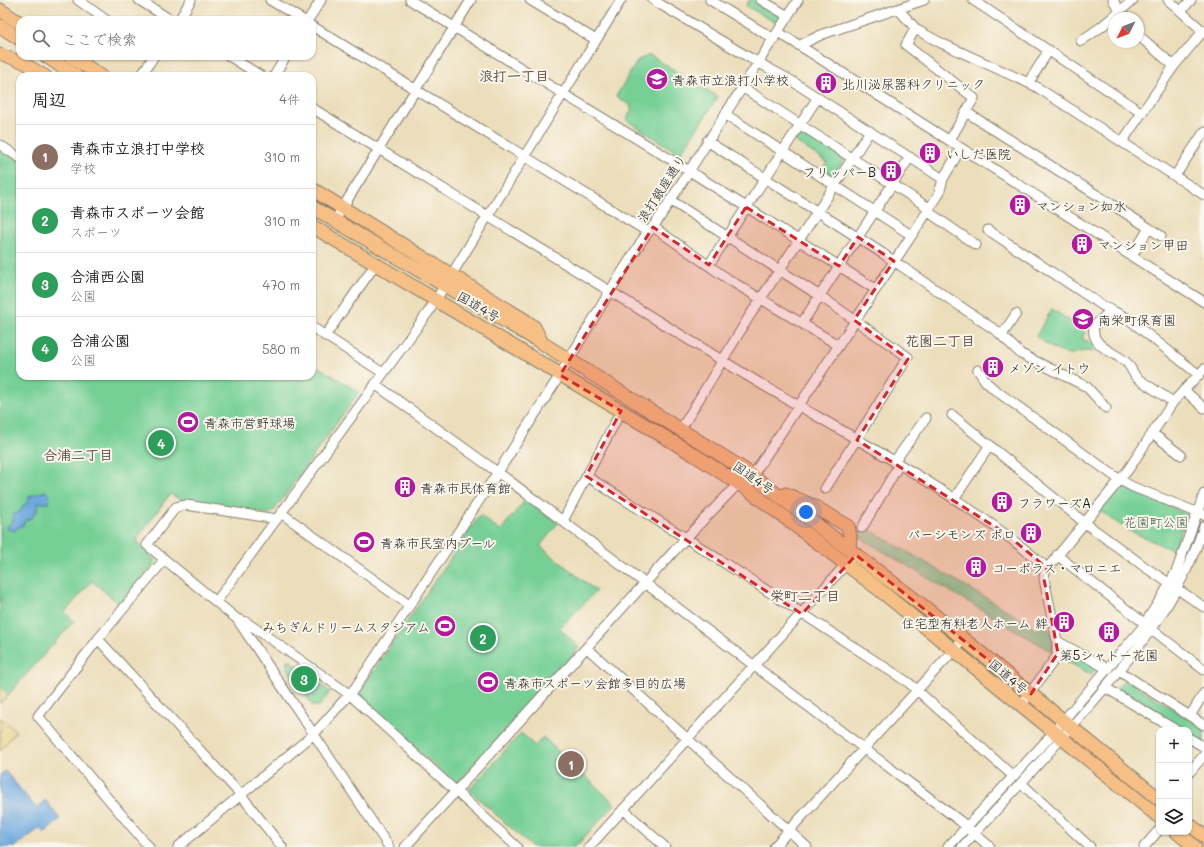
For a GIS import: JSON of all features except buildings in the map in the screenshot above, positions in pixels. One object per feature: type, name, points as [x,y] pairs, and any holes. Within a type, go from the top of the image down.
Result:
[{"type":"highway","points":[[0,10],[16,20]]},
{"type":"highway","points":[[0,26],[16,36]]},
{"type":"highway","points":[[52,60],[70,72]]},
{"type":"highway","points":[[76,60],[95,72]]},
{"type":"highway","points":[[316,191],[531,324],[542,343]]},
{"type":"highway","name":"国道4号","points":[[316,209],[542,343],[753,475],[964,639],[1031,694],[1063,730],[1156,812]]},
{"type":"highway","name":"国道4号","points":[[316,228],[739,483],[846,564],[1022,704],[1063,730],[1156,797]]},
{"type":"highway","points":[[1192,826],[1204,836]]},
{"type":"highway","points":[[1181,835],[1195,847]]},
{"type":"main road","points":[[0,54],[24,63],[39,72]]},
{"type":"street","points":[[78,0],[100,16]]},
{"type":"street","points":[[139,0],[165,16]]},
{"type":"street","points":[[181,16],[191,0]]},
{"type":"street","points":[[270,0],[296,16]]},
{"type":"street","points":[[311,16],[321,0]]},
{"type":"street","points":[[410,0],[746,207],[875,289]]},
{"type":"street","points":[[335,220],[471,0]]},
{"type":"street","points":[[530,0],[596,40]]},
{"type":"street","points":[[216,602],[436,300],[621,0]]},
{"type":"street","points":[[653,0],[818,97],[943,179]]},
{"type":"street","points":[[710,0],[776,35],[800,45],[1204,302]]},
{"type":"street","points":[[761,0],[788,16]]},
{"type":"street","name":"浪打銀座通り","points":[[178,847],[314,734],[355,688],[498,472],[560,375],[610,291],[798,0]]},
{"type":"street","points":[[800,45],[822,34],[923,0]]},
{"type":"street","points":[[973,0],[1142,112]]},
{"type":"street","points":[[1113,0],[1120,12]]},
{"type":"street","points":[[1124,12],[1134,0]]},
{"type":"street","points":[[1122,142],[1174,66],[1204,30],[1168,0]]},
{"type":"street","points":[[1181,11],[1191,0]]},
{"type":"street","points":[[898,9],[915,29],[941,43],[1029,82],[1204,195]]},
{"type":"street","points":[[1081,41],[1108,24]]},
{"type":"street","points":[[316,28],[524,156],[709,265],[838,345]]},
{"type":"street","points":[[915,29],[906,46],[973,96],[966,112],[950,140]]},
{"type":"street","points":[[1144,39],[1174,66]]},
{"type":"street","points":[[1029,82],[1049,50]]},
{"type":"street","points":[[144,72],[151,60]]},
{"type":"street","points":[[235,60],[255,72]]},
{"type":"street","points":[[276,72],[284,60]]},
{"type":"street","points":[[742,87],[892,184],[976,245]]},
{"type":"street","points":[[709,265],[818,97]]},
{"type":"street","points":[[316,110],[488,215],[722,361],[896,463],[954,499],[1005,533],[1047,568]]},
{"type":"street","points":[[966,112],[1161,236]]},
{"type":"street","points":[[725,114],[911,235]]},
{"type":"street","points":[[681,429],[722,361],[870,131]]},
{"type":"street","points":[[1175,176],[1204,132]]},
{"type":"street","points":[[708,141],[894,261],[1002,335],[1026,357],[1087,387],[1106,408]]},
{"type":"street","points":[[0,145],[16,155]]},
{"type":"street","points":[[753,475],[928,210],[940,190],[943,179],[961,148]]},
{"type":"street","points":[[802,323],[910,157]]},
{"type":"street","points":[[670,200],[820,296],[908,359],[825,489]]},
{"type":"street","points":[[1132,256],[1149,228]]},
{"type":"street","points":[[988,230],[1137,326],[1202,372],[1173,402],[1120,480],[1047,568],[1044,574],[1044,579],[1057,641],[1057,656],[1031,694],[1022,704]]},
{"type":"street","points":[[325,336],[375,265]]},
{"type":"street","points":[[1111,310],[1094,326],[1097,341],[1108,351],[1126,362],[1137,378],[1173,402]]},
{"type":"street","points":[[1002,335],[1016,314]]},
{"type":"street","points":[[316,330],[383,373]]},
{"type":"street","points":[[978,370],[986,382],[995,390],[1120,480],[1133,487],[1201,514]]},
{"type":"street","points":[[375,384],[498,472],[864,748],[990,847]]},
{"type":"street","points":[[1184,390],[1204,408]]},
{"type":"street","points":[[563,522],[621,411]]},
{"type":"street","points":[[952,415],[1085,523],[1144,567],[1204,607]]},
{"type":"street","points":[[862,528],[896,463],[926,418]]},
{"type":"street","points":[[1152,433],[1181,455]]},
{"type":"street","points":[[954,499],[990,445]]},
{"type":"street","points":[[586,476],[686,538],[917,690],[1013,776]]},
{"type":"street","points":[[405,847],[686,538],[739,483]]},
{"type":"street","points":[[962,847],[1021,783],[1144,624],[1170,584],[1201,514],[1204,494]]},
{"type":"street","points":[[389,847],[237,619],[147,545],[176,507],[183,506],[279,516],[409,605]]},
{"type":"street","points":[[948,847],[1013,776],[1106,688],[1153,630],[1178,589],[1193,556],[1204,526]]},
{"type":"street","points":[[589,847],[802,614],[846,564],[853,552]]},
{"type":"street","points":[[1057,555],[1204,670]]},
{"type":"street","points":[[149,847],[38,716],[98,639],[164,560]]},
{"type":"street","points":[[237,619],[246,622],[349,694],[517,847]]},
{"type":"street","points":[[98,639],[241,795],[282,847]]},
{"type":"street","points":[[774,847],[964,639]]},
{"type":"street","points":[[1057,641],[1108,669]]},
{"type":"street","points":[[587,648],[807,847]]},
{"type":"street","points":[[1119,672],[1204,725]]},
{"type":"street","points":[[1106,688],[1171,727]]},
{"type":"street","points":[[1190,716],[1204,693]]},
{"type":"street","points":[[1192,740],[1204,747]]},
{"type":"street","points":[[1192,769],[1204,755]]},
{"type":"street","points":[[1021,783],[1090,847]]},
{"type":"street","points":[[623,809],[664,847]]},
{"type":"street","points":[[1144,847],[1156,833]]},
{"type":"highlighted area","points":[[746,207],[839,266],[858,237],[894,261],[854,320],[908,359],[857,440],[1005,533],[1047,568],[1044,579],[1058,653],[1031,694],[856,555],[802,614],[586,476],[621,411],[560,375],[653,227],[709,265]]},
{"type":"green space","points":[[749,0],[757,0],[783,15],[778,24],[746,6]]},
{"type":"green space","points":[[650,55],[718,97],[680,154],[626,120],[631,111],[631,106],[616,96],[638,60]]},
{"type":"green space","points":[[800,128],[844,156],[844,159],[831,179],[820,172],[827,162],[793,140]]},
{"type":"green space","points":[[0,148],[16,158],[16,380],[316,380],[316,365],[359,392],[273,512],[267,514],[182,500],[170,494],[136,540],[156,562],[119,604],[92,581],[65,612],[74,621],[0,704]]},
{"type":"green space","points":[[1052,309],[1082,329],[1085,333],[1082,338],[1094,345],[1092,352],[1086,351],[1069,354],[1061,352],[1036,336]]},
{"type":"green space","name":"花園町公園","points":[[1121,485],[1187,514],[1174,551],[1126,529],[1099,510]]},
{"type":"green space","points":[[526,499],[558,523],[540,546],[596,591],[560,628],[579,648],[458,783],[453,782],[357,695],[480,515],[500,531]]},
{"type":"green space","points":[[865,527],[1010,612],[1036,630],[1043,624],[1052,633],[1054,653],[859,537]]},
{"type":"green space","points":[[1061,645],[1099,664],[1091,675],[1062,658]]},
{"type":"green space","points":[[287,660],[290,660],[330,692],[319,706],[313,706],[287,668]]},
{"type":"green space","points":[[1125,679],[1204,728],[1204,744],[1192,737],[1192,727],[1176,727],[1115,691]]},
{"type":"green space","points":[[521,733],[535,746],[543,737],[615,804],[575,847],[532,847],[469,790]]},
{"type":"sand","points":[[0,687],[8,695],[0,704]]},
{"type":"sand","points":[[0,718],[16,731],[0,751]]},
{"type":"water","points":[[46,491],[50,497],[48,503],[38,503],[37,512],[33,513],[33,517],[25,521],[22,526],[18,527],[15,531],[7,529],[8,525],[14,521],[12,520],[14,517],[12,515],[20,512],[30,496]]},
{"type":"water","points":[[5,771],[37,809],[45,800],[60,819],[45,833],[40,828],[15,847],[0,847],[0,775]]},
{"type":"place","name":"青森市立浪打小学校","points":[[657,79]]},
{"type":"place","name":"北川泌尿器科クリニック","points":[[826,83]]},
{"type":"place","name":"いしだ医院","points":[[930,153]]},
{"type":"place","name":"フリッパーB","points":[[891,171]]},
{"type":"place","name":"マンション如水","points":[[1020,205]]},
{"type":"place","name":"マンション甲田","points":[[1082,244]]},
{"type":"place","name":"南栄町保育園","points":[[1083,319]]},
{"type":"place","name":"メゾン イトウ","points":[[993,367]]},
{"type":"place","name":"青森市営野球場","points":[[188,422]]},
{"type":"place","name":"合浦公園","points":[[161,443]]},
{"type":"place","name":"青森市民体育館","points":[[405,487]]},
{"type":"place","name":"フラワーズA","points":[[1002,502]]},
{"type":"place","name":"パーシモンズ ポロ","points":[[1031,533]]},
{"type":"place","name":"青森市民室内プール","points":[[364,542]]},
{"type":"place","name":"コーポラス・マロニエ","points":[[976,567]]},
{"type":"place","name":"住宅型有料老人ホーム 絆","points":[[1064,622]]},
{"type":"place","name":"みちぎんドリームスタジアム","points":[[445,626]]},
{"type":"place","name":"第5シャトー花園","points":[[1109,632]]},
{"type":"place","name":"青森市スポーツ会館","points":[[483,638]]},
{"type":"place","name":"合浦西公園","points":[[304,679]]},
{"type":"place","name":"青森市スポーツ会館多目的広場","points":[[488,682]]},
{"type":"place","name":"青森市立浪打中学校","points":[[571,764]]},
{"type":"district","name":"浪打一丁目","points":[[514,75]]},
{"type":"district","name":"花園二丁目","points":[[940,340]]},
{"type":"district","name":"合浦二丁目","points":[[78,454]]},
{"type":"district","name":"栄町二丁目","points":[[805,595]]}]
